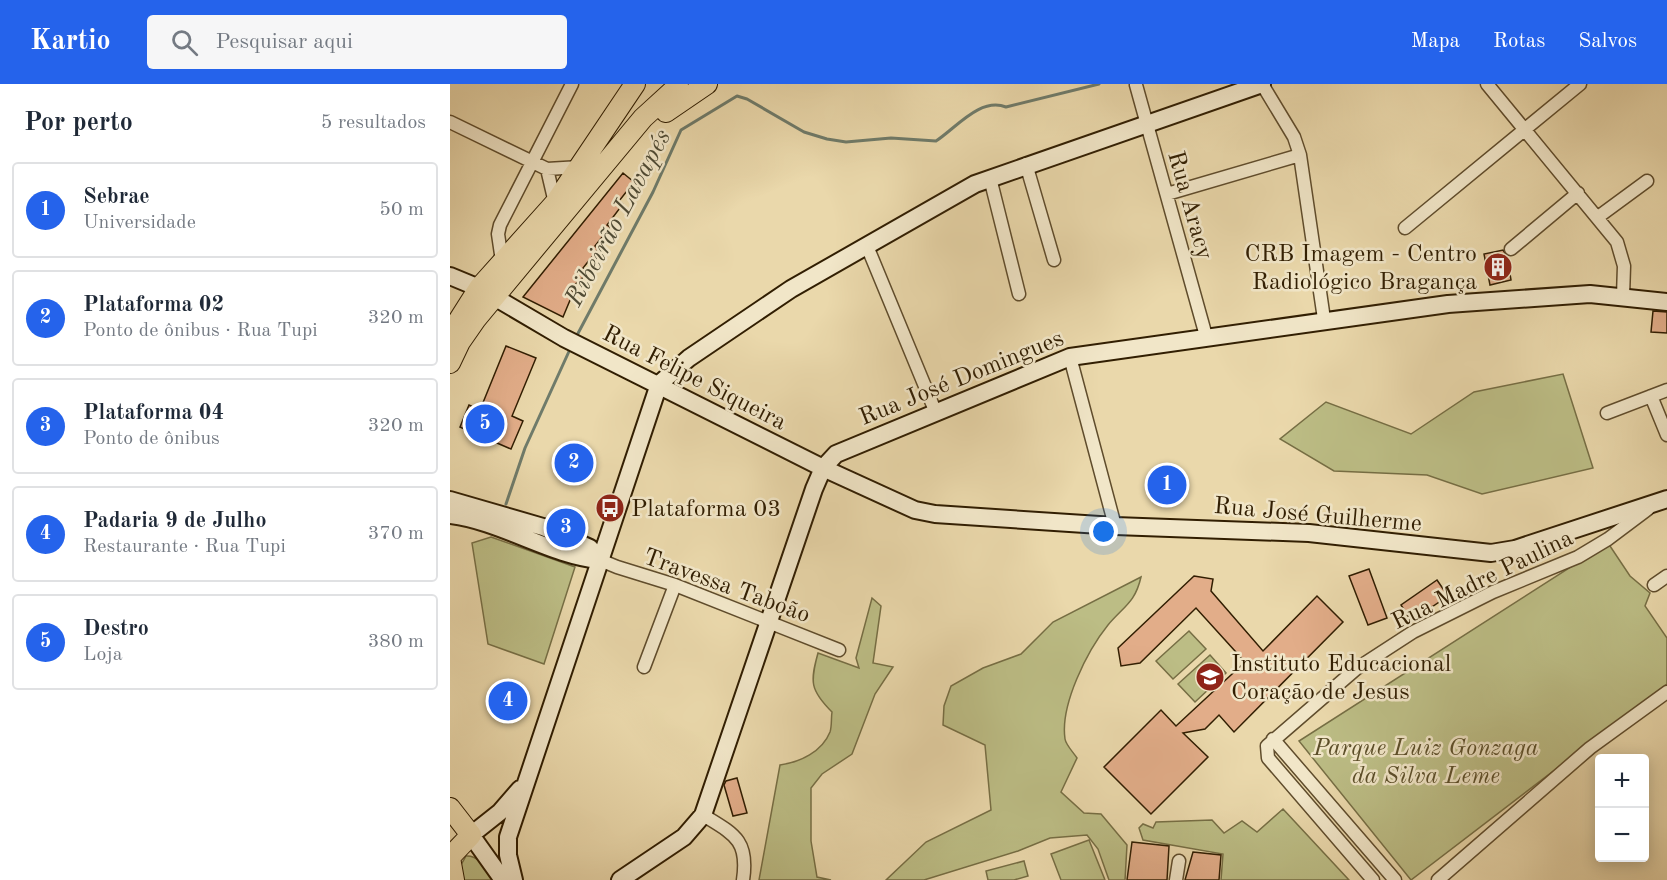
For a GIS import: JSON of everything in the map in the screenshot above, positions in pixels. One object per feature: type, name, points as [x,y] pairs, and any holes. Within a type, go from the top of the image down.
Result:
[{"type":"main road","points":[[607,128],[617,84]]},
{"type":"main road","points":[[450,363],[502,261],[555,203],[635,84]]},
{"type":"main road","points":[[617,152],[673,106],[707,84]]},
{"type":"main road","points":[[450,334],[617,152],[643,118],[683,85]]},
{"type":"main road","points":[[450,808],[471,835],[450,858],[454,880]]},
{"type":"street","points":[[502,261],[498,234],[500,225],[572,84]]},
{"type":"street","points":[[514,880],[507,845],[525,784],[659,384],[689,358],[730,329],[791,289],[975,184],[1026,164],[1262,84],[1294,137],[1300,155],[1324,319]]},
{"type":"street","points":[[1488,84],[1617,242],[1624,266],[1623,296]]},
{"type":"street","points":[[1405,228],[1580,84]]},
{"type":"street","name":"Rua Aracy","points":[[1136,85],[1206,336]]},
{"type":"street","points":[[450,122],[547,169],[580,167]]},
{"type":"street","points":[[1167,194],[1300,155]]},
{"type":"street","points":[[1026,164],[1054,260]]},
{"type":"street","points":[[547,169],[555,203]]},
{"type":"street","points":[[990,178],[1019,294]]},
{"type":"street","points":[[1598,217],[1647,181]]},
{"type":"street","points":[[1510,249],[1578,193]]},
{"type":"street","points":[[867,246],[936,413]]},
{"type":"street","name":"Rua Felipe Siqueira","points":[[450,276],[487,294],[564,338],[823,468]]},
{"type":"street","name":"Rua José Domingues","points":[[823,468],[836,454],[850,447],[1070,357],[1324,319],[1448,304],[1590,294],[1667,302]]},
{"type":"street","points":[[1070,357],[1115,526]]},
{"type":"street","points":[[1607,413],[1667,390]]},
{"type":"street","points":[[1652,396],[1667,435]]},
{"type":"street","points":[[620,880],[684,837],[703,815],[823,468]]},
{"type":"street","name":"Rua José Guilherme","points":[[823,468],[915,510],[935,514],[1115,526],[1309,533],[1491,553],[1515,549],[1661,501]]},
{"type":"street","points":[[450,500],[543,527],[590,548],[600,560]]},
{"type":"street","name":"Rua Madre Paulina","points":[[1273,739],[1356,669],[1413,632],[1493,592],[1578,557],[1608,539],[1661,501]]},
{"type":"street","points":[[450,515],[519,534],[582,558],[600,560]]},
{"type":"street","name":"Travessa Taboão","points":[[600,560],[675,585],[839,650]]},
{"type":"street","points":[[1654,585],[1667,576]]},
{"type":"street","points":[[644,667],[675,585]]},
{"type":"street","points":[[1438,880],[1590,748],[1667,692]]},
{"type":"street","points":[[1373,880],[1268,758],[1267,746],[1273,739],[1395,880]]},
{"type":"street","points":[[503,880],[471,835],[500,812],[525,784]]},
{"type":"street","points":[[703,815],[731,832],[740,842],[745,864],[743,880]]},
{"type":"street","points":[[1176,880],[1179,861]]},
{"type":"green space","points":[[1563,374],[1593,468],[1482,494],[1427,475],[1334,471],[1280,439],[1326,402],[1411,434],[1474,392]]},
{"type":"green space","points":[[491,537],[575,567],[544,664],[488,644],[472,543]]},
{"type":"green space","name":"Parque Luiz Gonzaga da Silva Leme","points":[[1608,543],[1630,576],[1650,593],[1645,606],[1667,638],[1667,684],[1411,880],[1299,741]]},
{"type":"green space","points":[[1141,577],[1132,599],[1108,625],[1092,649],[1071,695],[1067,710],[1065,739],[1077,758],[1061,792],[1084,813],[1101,814],[1127,845],[1125,880],[1109,880],[1098,849],[1087,835],[1050,838],[1018,851],[924,880],[886,880],[926,842],[991,810],[985,745],[943,725],[944,706],[951,686],[983,668],[1021,654],[1053,622]]},
{"type":"green space","points":[[872,598],[881,606],[873,663],[893,667],[875,694],[852,754],[822,774],[811,788],[811,841],[817,877],[831,880],[759,880],[780,765],[810,755],[822,745],[831,730],[832,712],[819,698],[814,685],[818,653],[859,668],[856,658]]},
{"type":"green space","points":[[1189,631],[1206,649],[1173,679],[1156,661]]},
{"type":"green space","points":[[1210,655],[1226,673],[1195,702],[1178,684]]},
{"type":"green space","points":[[1283,809],[1349,880],[1221,880],[1223,854],[1143,840],[1139,828],[1143,824],[1153,828],[1156,822],[1212,820],[1224,833],[1242,821],[1257,832]]},
{"type":"green space","points":[[1089,840],[1105,880],[1061,880],[1051,854]]},
{"type":"green space","points":[[466,856],[479,861],[494,880],[463,880],[461,865]]},
{"type":"green space","points":[[1024,861],[1028,876],[1014,880],[988,880],[986,871]]},
{"type":"building","points":[[623,173],[634,182],[619,201],[623,204],[607,225],[610,227],[595,246],[598,249],[583,268],[589,272],[571,288],[573,293],[563,317],[523,297]]},
{"type":"building","name":"CRB Imagem - Centro Radiológico Bragança","points":[[1503,250],[1507,256],[1511,280],[1490,285],[1484,254]]},
{"type":"building","points":[[1653,311],[1667,312],[1667,333],[1651,332]]},
{"type":"building","points":[[506,346],[536,358],[512,416],[523,421],[511,449],[460,427],[469,405],[480,410]]},
{"type":"building","points":[[1369,569],[1387,618],[1368,625],[1349,576]]},
{"type":"building","points":[[1194,576],[1213,579],[1211,591],[1263,651],[1317,596],[1343,622],[1234,732],[1219,715],[1205,729],[1183,733],[1208,757],[1151,814],[1104,767],[1161,710],[1176,726],[1245,662],[1196,608],[1140,663],[1121,666],[1118,648]]},
{"type":"building","points":[[1437,580],[1448,596],[1411,621],[1401,605]]},
{"type":"building","points":[[737,778],[747,813],[733,816],[724,785],[726,781]]},
{"type":"building","points":[[1132,842],[1169,846],[1167,880],[1127,880]]},
{"type":"building","points":[[1193,852],[1221,855],[1219,880],[1185,880]]},
{"type":"waterway","name":"Ribeirão Lavapés","points":[[575,339],[653,192],[681,130],[737,96],[747,99],[804,132],[827,139],[846,142],[891,138],[936,141],[969,115],[987,106],[1006,107],[1099,84]]},
{"type":"waterway","name":"Ribeirão Lavapés","points":[[506,504],[525,448],[571,347]]},
{"type":"place","name":"CRB Imagem - Centro Radiológico Bragança","points":[[1498,267]]},
{"type":"place","name":"Destro","points":[[485,424]]},
{"type":"place","name":"Plataforma 02","points":[[574,463]]},
{"type":"place","name":"Sebrae","points":[[1167,485]]},
{"type":"place","name":"Plataforma 03","points":[[610,508]]},
{"type":"place","name":"Plataforma 04","points":[[566,528]]},
{"type":"place","name":"Instituto Educacional Coração de Jesus","points":[[1210,677]]},
{"type":"place","name":"Padaria 9 de Julho","points":[[508,701]]}]
